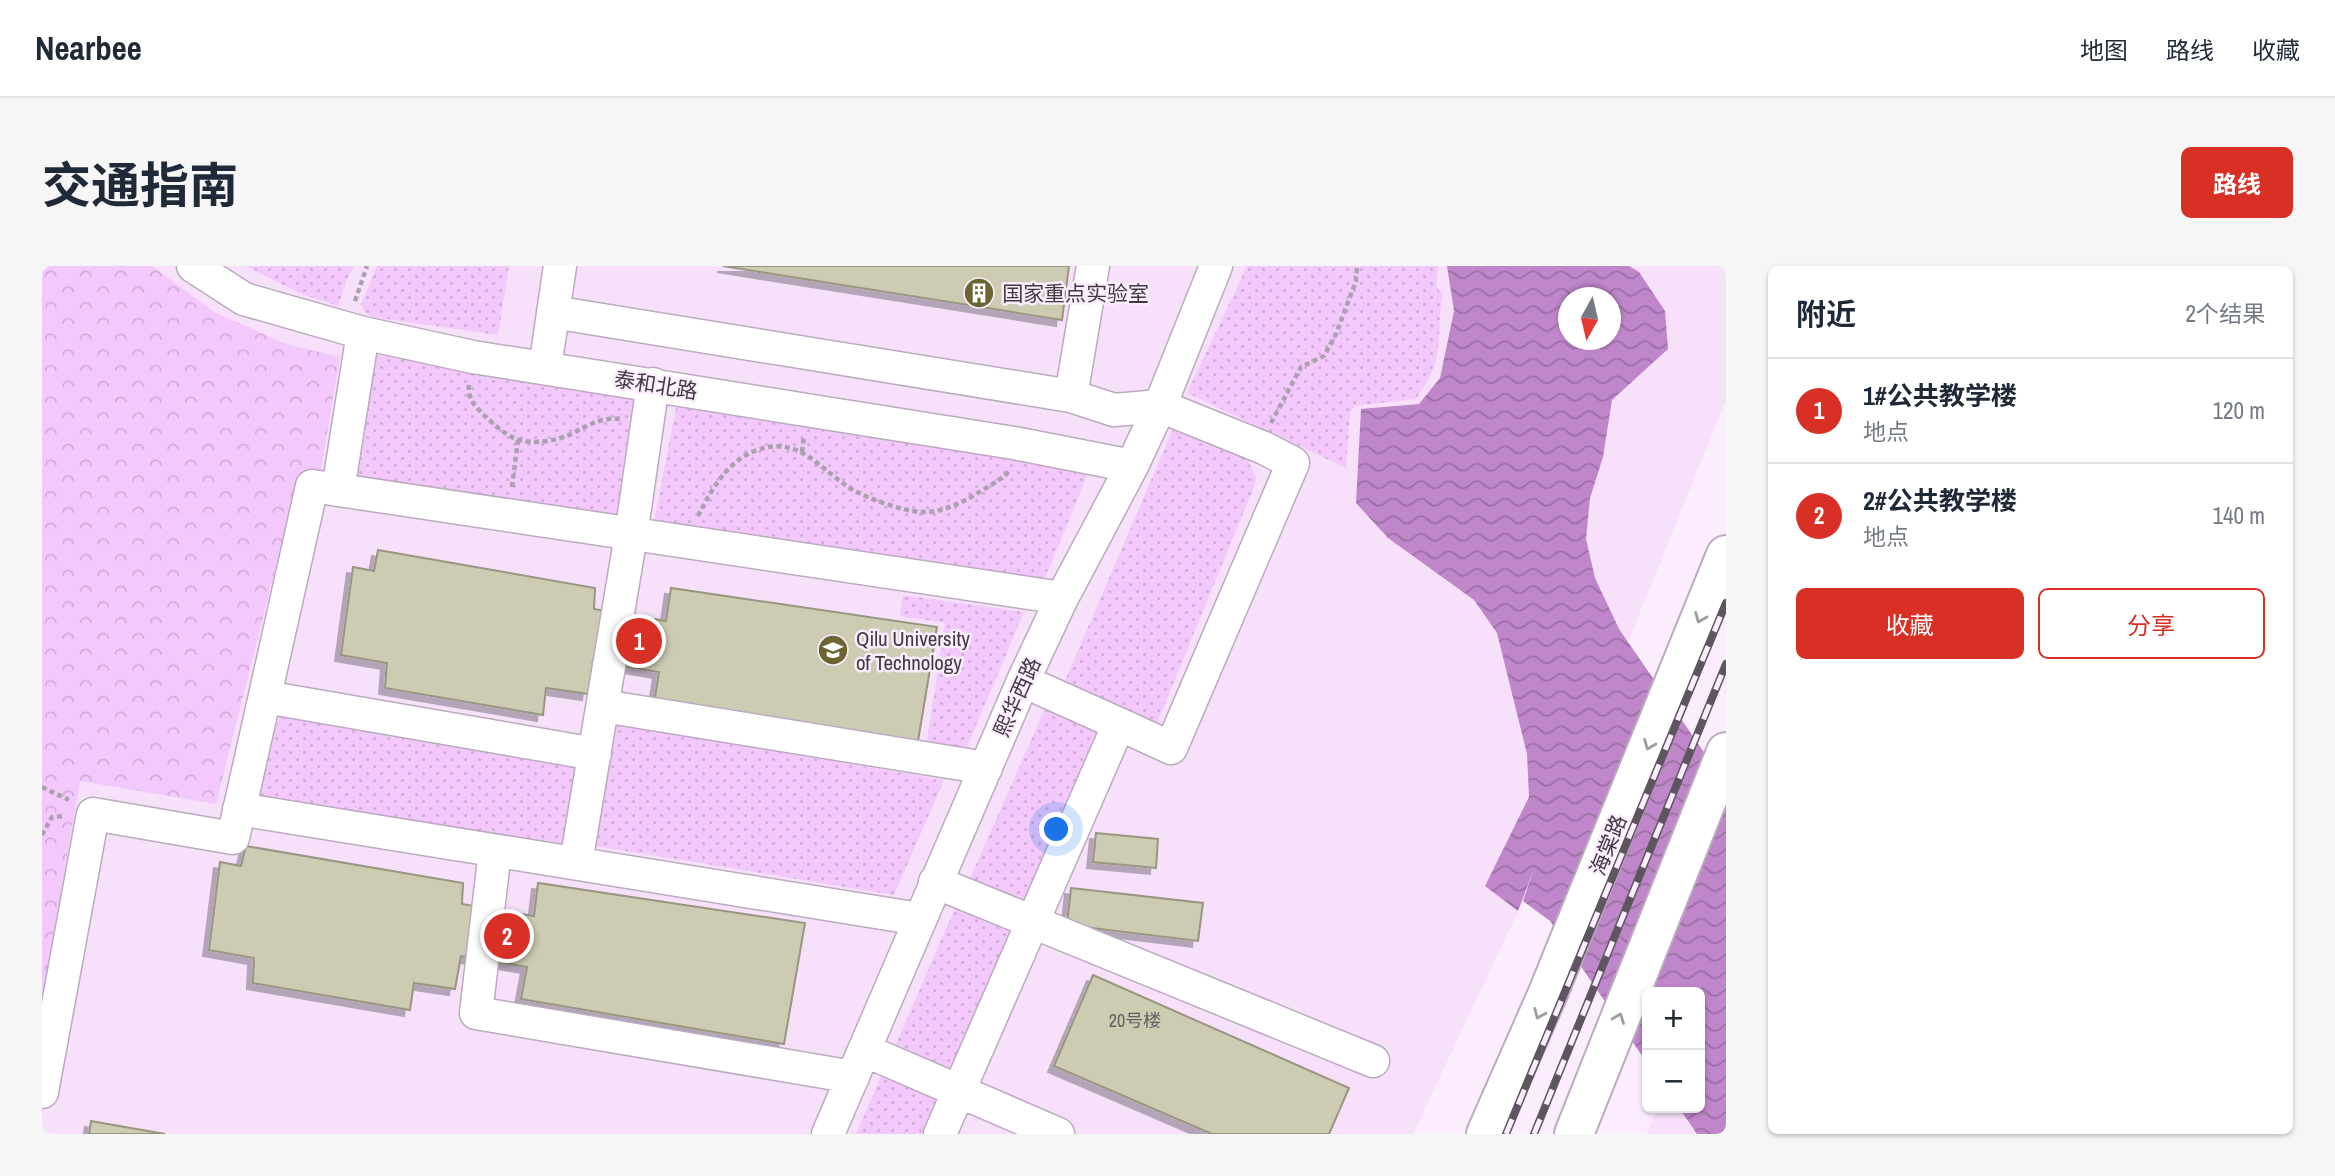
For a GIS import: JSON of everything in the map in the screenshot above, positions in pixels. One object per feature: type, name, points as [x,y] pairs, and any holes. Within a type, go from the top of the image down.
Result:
[{"type":"main road","name":"海棠路","points":[[1486,1134],[1584,905],[1726,555]]},
{"type":"main road","points":[[1574,1134],[1726,752]]},
{"type":"street","name":"泰和北路","points":[[193,266],[244,299],[357,331],[473,357],[1014,443],[1132,466]]},
{"type":"street","points":[[545,368],[560,266]]},
{"type":"street","points":[[1071,396],[1093,266]]},
{"type":"street","name":"熙华西路","points":[[828,1134],[1023,681],[1062,598],[1132,466],[1160,406],[1216,266]]},
{"type":"street","points":[[553,312],[1071,396],[1114,410],[1160,406],[1264,448],[1293,463],[1171,748],[1023,681]]},
{"type":"street","points":[[338,490],[357,331]]},
{"type":"street","points":[[576,863],[631,535],[653,384]]},
{"type":"street","points":[[42,1092],[93,814],[233,838],[312,486],[1062,598]]},
{"type":"street","points":[[265,697],[595,754]]},
{"type":"street","points":[[603,706],[986,768]]},
{"type":"street","points":[[940,1134],[1119,724]]},
{"type":"street","points":[[239,809],[919,919]]},
{"type":"street","points":[[495,851],[476,1013],[858,1063],[958,1091],[1058,1134]]},
{"type":"street","points":[[935,882],[1373,1061]]},
{"type":"path","points":[[357,331],[354,305],[367,266]]},
{"type":"path","points":[[1264,448],[1273,416],[1301,367],[1324,356],[1336,334],[1356,281],[1357,266]]},
{"type":"path","points":[[473,357],[468,394],[475,407],[497,427],[518,440],[542,441],[568,436],[597,420],[610,418],[647,422]]},
{"type":"path","points":[[508,516],[518,440]]},
{"type":"path","points":[[691,544],[699,515],[731,464],[769,445],[786,446],[802,452],[854,490],[880,502],[921,512],[958,502],[1004,476],[1010,467],[1014,443]]},
{"type":"shaded area","name":"Qilu University of Technology","points":[[42,266],[1726,266],[1726,400],[1523,901],[1413,1134],[42,1134]]},
{"type":"shaded area","points":[[1656,1113],[1705,1113],[1726,1134],[1647,1134]]},
{"type":"green space","points":[[42,266],[152,266],[214,312],[286,344],[340,357],[320,475],[299,474],[216,804],[80,781],[42,999]]},
{"type":"green space","points":[[246,266],[354,266],[338,306],[299,293]]},
{"type":"green space","points":[[377,266],[509,266],[498,335],[373,317],[365,312],[361,304]]},
{"type":"green space","points":[[1247,266],[1438,266],[1436,287],[1443,295],[1436,361],[1431,373],[1416,399],[1354,406],[1350,413],[1346,468],[1187,393]]},
{"type":"green space","points":[[375,354],[637,393],[618,516],[357,477]]},
{"type":"green space","points":[[677,402],[1089,471],[1043,583],[654,523]]},
{"type":"green space","points":[[1177,420],[1246,456],[1256,477],[1155,728],[1061,690]]},
{"type":"green space","points":[[903,595],[1024,612],[964,754],[926,748],[945,623],[900,616]]},
{"type":"green space","points":[[1047,704],[1105,729],[1026,907],[968,883]]},
{"type":"green space","points":[[280,715],[580,765],[566,844],[472,836],[262,801],[258,784]]},
{"type":"green space","points":[[615,724],[944,780],[894,895],[596,846]]},
{"type":"green space","points":[[957,903],[1015,928],[952,1075],[894,1049]]},
{"type":"green space","points":[[883,1072],[941,1096],[925,1134],[856,1134]]},
{"type":"water","points":[[1447,266],[1629,266],[1639,272],[1665,311],[1668,349],[1612,400],[1603,457],[1590,498],[1586,539],[1595,578],[1619,629],[1726,784],[1726,1134],[1697,1134],[1682,1113],[1705,1113],[1705,987],[1642,987],[1642,1056],[1550,921],[1523,901],[1534,869],[1518,911],[1485,886],[1529,797],[1527,754],[1497,633],[1474,600],[1388,538],[1356,503],[1361,409],[1419,404],[1440,378],[1454,311]]},
{"type":"building","name":"国家重点实验室","points":[[723,266],[1069,266],[1062,320]]},
{"type":"building","points":[[378,550],[595,588],[594,609],[666,621],[671,588],[937,627],[917,747],[654,704],[659,672],[593,661],[588,694],[546,688],[543,715],[385,688],[387,663],[341,655],[353,567],[374,571]]},
{"type":"building","points":[[1096,833],[1158,839],[1156,868],[1093,862]]},
{"type":"building","points":[[246,846],[463,883],[462,904],[534,916],[538,883],[805,923],[784,1044],[521,999],[527,967],[461,956],[455,989],[414,983],[410,1010],[253,983],[254,958],[209,950],[220,862],[241,866]]},
{"type":"building","points":[[1071,888],[1203,903],[1198,941],[1067,925]]},
{"type":"building","points":[[1093,975],[1349,1088],[1329,1134],[1212,1134],[1054,1066]]},
{"type":"building","points":[[91,1121],[165,1134],[89,1134]]},
{"type":"railway","points":[[1506,1134],[1726,603]]},
{"type":"railway","points":[[1534,1134],[1726,664]]},
{"type":"place","name":"国家重点实验室","points":[[979,293]]},
{"type":"place","name":"1#公共教学楼","points":[[639,641]]},
{"type":"place","name":"Qilu University of Technology","points":[[833,650]]},
{"type":"place","name":"2#公共教学楼","points":[[507,936]]}]
